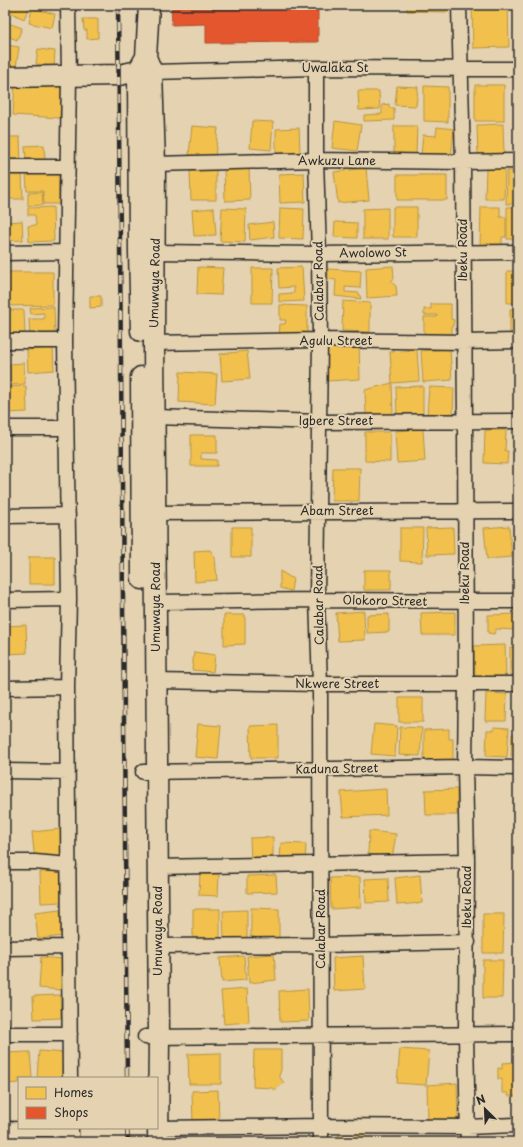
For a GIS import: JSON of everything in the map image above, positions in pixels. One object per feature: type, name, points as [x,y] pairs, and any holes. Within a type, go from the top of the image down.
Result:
[{"type":"street","points":[[68,5],[69,77],[65,252],[65,428],[69,599],[67,687],[70,1077]]},
{"type":"street","points":[[5,77],[118,75],[146,67],[149,5]]},
{"type":"street","name":"Ibeku Road","points":[[459,5],[463,162],[466,601],[465,767],[468,942],[466,1034],[468,1142]]},
{"type":"street","name":"Uwalaka St","points":[[146,67],[518,69]]},
{"type":"street","name":"Umuwaya Road","points":[[144,1077],[152,1037],[158,946],[157,867],[150,772],[156,681],[156,602],[148,513],[155,417],[155,164],[146,67]]},
{"type":"street","name":"Umuwaya Road","points":[[146,67],[139,236],[141,343],[148,513],[152,1077]]},
{"type":"street","name":"Calabar Road","points":[[316,68],[316,160],[320,340],[317,600],[321,769],[321,1142]]},
{"type":"street","name":"Awkuzu Lane","points":[[155,164],[316,160],[463,162],[518,161]]},
{"type":"street","points":[[5,167],[67,167]]},
{"type":"street","points":[[5,252],[65,252]]},
{"type":"street","name":"Awolowo St","points":[[155,252],[319,254],[518,252]]},
{"type":"street","name":"Agulu Street","points":[[154,343],[320,340],[464,342],[518,341]]},
{"type":"street","points":[[5,341],[65,341]]},
{"type":"street","name":"Igbere Street","points":[[155,417],[320,422],[518,421]]},
{"type":"street","points":[[5,428],[65,428]]},
{"type":"street","name":"Abam Street","points":[[148,513],[518,510]]},
{"type":"street","points":[[5,516],[68,515]]},
{"type":"street","points":[[5,600],[69,599]]},
{"type":"street","name":"Olokoro Street","points":[[156,602],[317,600],[518,601]]},
{"type":"street","name":"Nkwere Street","points":[[156,681],[320,684],[518,684]]},
{"type":"street","points":[[5,688],[67,687]]},
{"type":"street","name":"Kaduna Street","points":[[150,772],[465,767],[518,768]]},
{"type":"street","points":[[5,771],[68,772]]},
{"type":"street","points":[[5,862],[35,862],[69,865]]},
{"type":"street","points":[[157,867],[467,862]]},
{"type":"street","points":[[158,946],[468,942]]},
{"type":"street","points":[[5,948],[69,947]]},
{"type":"street","points":[[5,1034],[70,1034]]},
{"type":"street","points":[[152,1037],[518,1034]]},
{"type":"street","points":[[151,1135],[321,1126],[467,1127],[518,1125]]},
{"type":"street","points":[[5,1129],[71,1133]]},
{"type":"building: Homes","points":[[5,5],[30,5],[24,19],[5,10]]},
{"type":"building: Homes","points":[[407,5],[448,5],[448,12],[407,11]]},
{"type":"building: Homes","points":[[472,5],[508,5],[509,47],[473,48]]},
{"type":"building: Homes","points":[[32,8],[55,14],[52,28],[29,23]]},
{"type":"building: Homes","points":[[83,19],[98,19],[98,38],[87,39],[87,30],[84,30]]},
{"type":"building: Homes","points":[[5,22],[22,28],[17,40],[5,35]]},
{"type":"building: Homes","points":[[5,45],[19,47],[16,67],[5,65]]},
{"type":"building: Homes","points":[[38,49],[55,51],[54,66],[36,64]]},
{"type":"building: Homes","points":[[15,82],[62,84],[60,118],[13,115]]},
{"type":"building: Homes","points":[[475,85],[504,85],[504,121],[475,121]]},
{"type":"building: Homes","points":[[397,86],[418,87],[416,106],[395,105]]},
{"type":"building: Homes","points":[[424,86],[448,87],[448,122],[424,121]]},
{"type":"building: Homes","points":[[358,91],[379,91],[380,109],[359,110]]},
{"type":"building: Homes","points":[[389,104],[389,108],[394,108],[394,120],[364,121],[364,115],[382,114],[382,105]]},
{"type":"building: Homes","points":[[252,121],[273,122],[271,150],[250,148]]},
{"type":"building: Homes","points":[[335,121],[361,125],[357,151],[332,148]]},
{"type":"building: Homes","points":[[503,124],[504,155],[478,156],[477,125]]},
{"type":"building: Homes","points":[[192,126],[218,128],[215,158],[189,155]]},
{"type":"building: Homes","points":[[394,126],[417,126],[416,154],[394,153]]},
{"type":"building: Homes","points":[[437,127],[454,129],[451,157],[421,155],[423,135],[436,136]]},
{"type":"building: Homes","points":[[299,128],[300,153],[276,154],[276,129]]},
{"type":"building: Homes","points":[[5,137],[20,137],[21,165],[5,165]]},
{"type":"building: Homes","points":[[44,145],[45,160],[26,160],[25,146]]},
{"type":"building: Homes","points":[[486,167],[505,167],[504,199],[485,199]]},
{"type":"building: Homes","points":[[224,168],[249,168],[250,200],[225,201]]},
{"type":"building: Homes","points":[[366,168],[369,200],[338,203],[334,172]]},
{"type":"building: Homes","points":[[216,170],[216,200],[191,200],[190,171]]},
{"type":"building: Homes","points":[[58,171],[59,204],[44,204],[43,191],[27,191],[26,173]]},
{"type":"building: Homes","points":[[507,171],[518,171],[518,204],[506,204]]},
{"type":"building: Homes","points":[[22,173],[23,199],[5,199],[5,174]]},
{"type":"building: Homes","points":[[304,173],[305,202],[280,203],[279,174]]},
{"type":"building: Homes","points":[[397,175],[447,175],[447,200],[397,200]]},
{"type":"building: Homes","points":[[42,192],[43,205],[28,206],[28,193]]},
{"type":"building: Homes","points":[[53,207],[54,241],[29,242],[28,226],[36,225],[35,215],[28,215],[28,208]]},
{"type":"building: Homes","points":[[393,207],[417,207],[417,237],[393,237]]},
{"type":"building: Homes","points":[[481,207],[500,207],[500,217],[506,217],[506,237],[502,237],[502,250],[480,249]]},
{"type":"building: Homes","points":[[507,207],[518,207],[518,239],[507,239]]},
{"type":"building: Homes","points":[[214,208],[216,235],[194,236],[192,210]]},
{"type":"building: Homes","points":[[222,208],[246,209],[245,242],[220,241]]},
{"type":"building: Homes","points":[[280,208],[304,209],[303,239],[279,238]]},
{"type":"building: Homes","points":[[388,208],[388,239],[363,239],[363,209]]},
{"type":"building: Homes","points":[[22,221],[23,240],[5,241],[5,222]]},
{"type":"building: Homes","points":[[273,222],[274,237],[250,240],[249,225]]},
{"type":"building: Homes","points":[[335,222],[357,223],[357,238],[334,237]]},
{"type":"building: Homes","points":[[393,266],[394,278],[391,282],[396,286],[397,296],[367,298],[366,268]]},
{"type":"building: Homes","points":[[198,267],[223,268],[221,295],[197,294]]},
{"type":"building: Homes","points":[[302,267],[304,301],[279,302],[279,294],[294,293],[294,287],[279,288],[278,268]]},
{"type":"building: Homes","points":[[252,268],[273,268],[272,303],[252,303]]},
{"type":"building: Homes","points":[[328,269],[361,271],[360,288],[345,287],[345,292],[359,293],[361,299],[335,296],[336,280],[328,279]]},
{"type":"building: Homes","points":[[507,271],[518,271],[518,303],[507,303]]},
{"type":"building: Homes","points":[[5,272],[53,272],[53,305],[5,306]]},
{"type":"building: Homes","points":[[90,296],[101,296],[101,307],[90,308]]},
{"type":"building: Homes","points":[[343,301],[370,303],[370,332],[342,331]]},
{"type":"building: Homes","points":[[431,304],[451,304],[451,319],[454,320],[452,326],[452,336],[424,336],[424,317],[437,317],[437,315],[424,315],[424,309],[431,309]]},
{"type":"building: Homes","points":[[280,305],[307,306],[307,336],[279,336],[280,324],[285,324],[286,320],[280,320]]},
{"type":"building: Homes","points":[[54,307],[55,338],[30,339],[29,319],[44,319],[44,313],[31,314],[30,308]]},
{"type":"building: Homes","points":[[510,309],[518,309],[518,333],[510,333]]},
{"type":"building: Homes","points":[[5,310],[24,310],[25,334],[5,335]]},
{"type":"building: Homes","points":[[359,346],[360,379],[327,381],[325,348]]},
{"type":"building: Homes","points":[[53,348],[54,370],[28,372],[27,350]]},
{"type":"building: Homes","points":[[450,349],[452,380],[423,382],[421,351]]},
{"type":"building: Homes","points":[[417,350],[419,381],[392,383],[390,352]]},
{"type":"building: Homes","points":[[247,351],[250,379],[222,381],[220,354]]},
{"type":"building: Homes","points":[[24,363],[25,384],[11,385],[10,364]]},
{"type":"building: Homes","points":[[180,372],[217,374],[215,404],[179,402]]},
{"type":"building: Homes","points":[[392,383],[393,415],[366,416],[365,390]]},
{"type":"building: Homes","points":[[26,386],[27,412],[5,413],[5,387]]},
{"type":"building: Homes","points":[[423,386],[423,417],[397,418],[396,387]]},
{"type":"building: Homes","points":[[429,387],[454,388],[453,417],[427,415]]},
{"type":"building: Homes","points":[[423,429],[425,461],[397,463],[395,431]]},
{"type":"building: Homes","points":[[518,429],[518,460],[514,459]]},
{"type":"building: Homes","points":[[485,430],[506,430],[505,451],[508,451],[507,464],[484,463]]},
{"type":"building: Homes","points":[[365,432],[390,432],[390,462],[365,461]]},
{"type":"building: Homes","points":[[191,435],[217,435],[217,453],[201,453],[201,459],[217,460],[217,466],[191,466]]},
{"type":"building: Homes","points":[[333,468],[360,468],[359,501],[332,501]]},
{"type":"building: Homes","points":[[509,526],[512,557],[487,559],[484,528]]},
{"type":"building: Homes","points":[[232,527],[251,527],[251,557],[232,557]]},
{"type":"building: Homes","points":[[453,527],[454,554],[427,555],[426,528]]},
{"type":"building: Homes","points":[[400,528],[423,528],[422,562],[400,561]]},
{"type":"building: Homes","points":[[210,550],[215,558],[217,580],[195,582],[194,551]]},
{"type":"building: Homes","points":[[29,557],[55,557],[55,584],[29,584]]},
{"type":"building: Homes","points":[[514,565],[518,565],[518,593],[515,594]]},
{"type":"building: Homes","points":[[364,570],[391,570],[391,590],[364,590]]},
{"type":"building: Homes","points":[[280,571],[293,579],[291,591],[280,588]]},
{"type":"building: Homes","points":[[364,611],[365,640],[338,641],[336,613]]},
{"type":"building: Homes","points":[[455,612],[455,635],[422,635],[421,613]]},
{"type":"building: Homes","points":[[389,614],[389,632],[367,633],[367,615]]},
{"type":"building: Homes","points":[[518,614],[518,630],[496,629],[494,634],[488,633],[488,615]]},
{"type":"building: Homes","points":[[224,615],[245,615],[245,644],[224,645]]},
{"type":"building: Homes","points":[[26,625],[27,653],[5,654],[5,626]]},
{"type":"building: Homes","points":[[505,645],[506,679],[475,680],[474,646]]},
{"type":"building: Homes","points":[[510,647],[518,648],[518,675],[510,675]]},
{"type":"building: Homes","points":[[194,652],[215,655],[213,672],[192,670]]},
{"type":"building: Homes","points":[[486,693],[507,694],[506,721],[485,721]]},
{"type":"building: Homes","points":[[399,698],[423,698],[423,722],[399,722]]},
{"type":"building: Homes","points":[[198,724],[221,726],[218,759],[195,757]]},
{"type":"building: Homes","points":[[374,724],[397,726],[395,756],[371,754]]},
{"type":"building: Homes","points":[[278,725],[278,758],[251,758],[250,726]]},
{"type":"building: Homes","points":[[400,727],[422,728],[420,756],[399,755]]},
{"type":"building: Homes","points":[[494,727],[509,728],[507,757],[486,756],[487,730],[494,730]]},
{"type":"building: Homes","points":[[449,729],[449,739],[453,739],[453,760],[424,760],[424,730]]},
{"type":"building: Homes","points":[[512,734],[518,734],[518,756],[511,756]]},
{"type":"building: Homes","points":[[386,789],[387,815],[343,817],[341,792]]},
{"type":"building: Homes","points":[[457,789],[457,815],[426,815],[425,790]]},
{"type":"building: Homes","points":[[61,829],[64,859],[35,862],[32,832]]},
{"type":"building: Homes","points":[[369,831],[396,834],[392,858],[368,854]]},
{"type":"building: Homes","points":[[273,837],[273,861],[251,861],[250,838]]},
{"type":"building: Homes","points":[[281,843],[306,844],[305,863],[280,862]]},
{"type":"building: Homes","points":[[61,871],[61,902],[41,903],[40,872]]},
{"type":"building: Homes","points":[[200,874],[219,874],[218,896],[199,895]]},
{"type":"building: Homes","points":[[276,875],[277,892],[247,893],[247,876]]},
{"type":"building: Homes","points":[[420,875],[422,903],[397,905],[395,878]]},
{"type":"building: Homes","points":[[360,877],[361,907],[331,909],[330,878]]},
{"type":"building: Homes","points":[[388,878],[389,902],[366,903],[365,879]]},
{"type":"building: Homes","points":[[251,908],[279,909],[279,942],[251,942]]},
{"type":"building: Homes","points":[[193,909],[220,909],[220,941],[193,941]]},
{"type":"building: Homes","points":[[60,910],[62,936],[38,939],[35,913]]},
{"type":"building: Homes","points":[[247,910],[247,940],[224,941],[223,911]]},
{"type":"building: Homes","points":[[483,914],[504,914],[503,953],[483,953]]},
{"type":"building: Homes","points":[[274,954],[276,980],[249,983],[247,956]]},
{"type":"building: Homes","points":[[244,956],[246,980],[222,982],[220,958]]},
{"type":"building: Homes","points":[[363,956],[365,989],[334,991],[333,958]]},
{"type":"building: Homes","points":[[41,957],[63,959],[61,990],[39,988]]},
{"type":"building: Homes","points":[[483,960],[503,960],[502,998],[483,998]]},
{"type":"building: Homes","points":[[247,989],[249,1022],[224,1024],[221,991]]},
{"type":"building: Homes","points":[[308,989],[309,1021],[280,1022],[279,991]]},
{"type":"building: Homes","points":[[60,995],[61,1018],[34,1019],[33,996]]},
{"type":"building: Homes","points":[[400,1049],[429,1051],[426,1085],[397,1083]]},
{"type":"building: Homes","points":[[254,1050],[281,1050],[281,1070],[279,1076],[284,1083],[274,1090],[272,1088],[253,1087]]},
{"type":"building: Homes","points":[[39,1051],[65,1053],[63,1077],[37,1077]]},
{"type":"building: Homes","points":[[30,1052],[32,1077],[18,1077],[18,1083],[5,1084],[5,1053]]},
{"type":"building: Homes","points":[[221,1053],[221,1084],[189,1084],[188,1054]]},
{"type":"building: Homes","points":[[518,1062],[518,1096],[508,1096],[508,1093],[502,1093],[502,1079],[498,1079],[498,1068],[502,1069],[502,1063]]},
{"type":"building: Homes","points":[[457,1083],[458,1119],[428,1121],[427,1085]]},
{"type":"building: Homes","points":[[218,1090],[219,1123],[193,1124],[192,1091]]},
{"type":"building: Homes","points":[[365,1134],[365,1142],[339,1142],[338,1135]]},
{"type":"building: Shops","points":[[171,5],[318,5],[318,42],[206,43],[206,24],[172,25]]},
{"type":"railway","points":[[118,5],[127,1077]]},
{"type":"railway","points":[[127,1129],[128,1142]]}]
